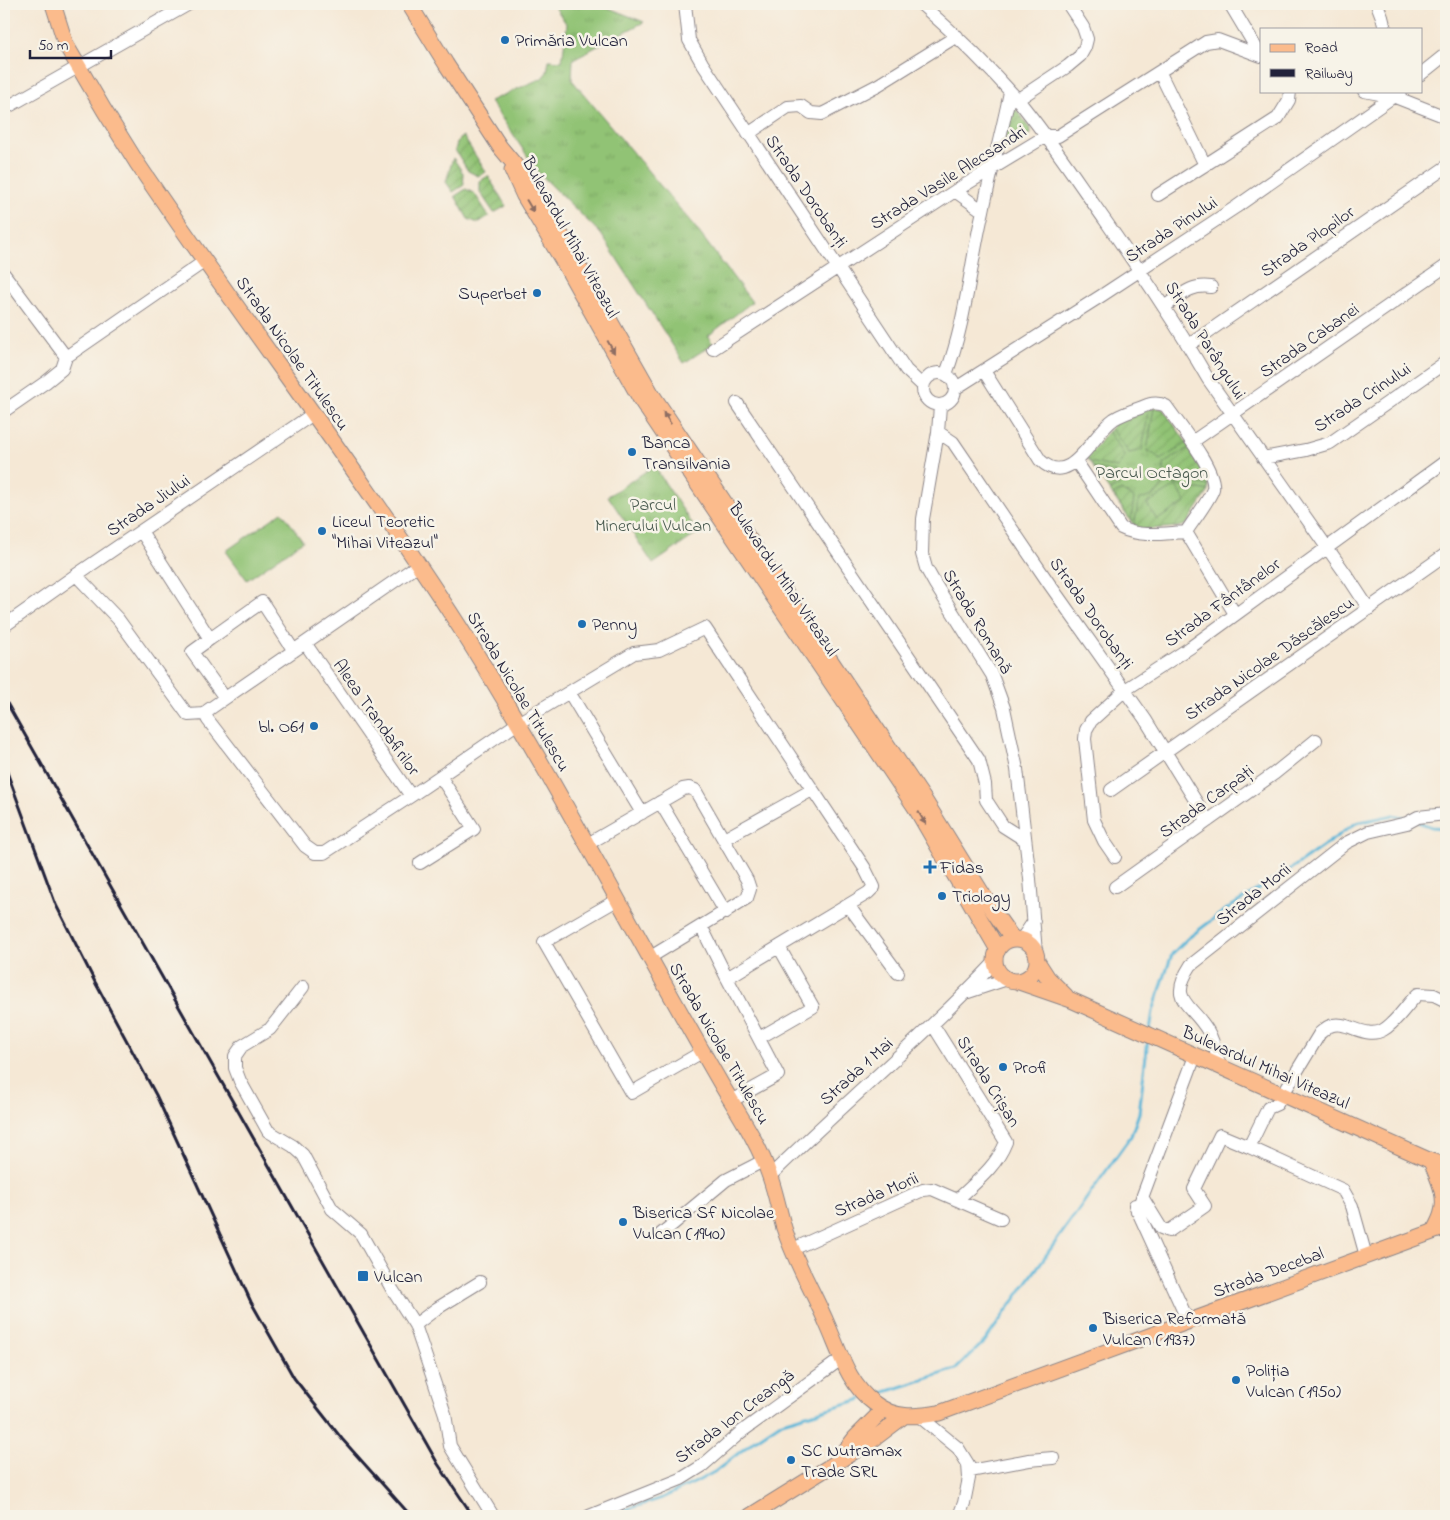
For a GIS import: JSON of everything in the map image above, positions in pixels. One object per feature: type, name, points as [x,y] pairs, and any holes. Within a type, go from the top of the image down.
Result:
[{"type":"main road","name":"Strada Nicolae Titulescu","points":[[53,4],[64,39],[78,66],[138,163],[418,565],[461,630],[518,723],[764,1161],[785,1231],[841,1359],[866,1397],[883,1410],[912,1416]]},
{"type":"main road","name":"Bulevardul Mihai Viteazul","points":[[409,4],[500,147],[535,189],[651,393],[925,801],[988,903],[1017,940]]},
{"type":"main road","name":"Bulevardul Mihai Viteazul","points":[[500,147],[524,196],[641,400],[915,807],[997,956]]},
{"type":"main road","points":[[1017,940],[1027,942],[1036,957],[1036,967],[1028,977],[1011,980],[1001,975],[997,956],[1002,945],[1017,940]]},
{"type":"main road","name":"Bulevardul Mihai Viteazul","points":[[1036,957],[1048,978],[1071,1000]]},
{"type":"main road","name":"Bulevardul Mihai Viteazul","points":[[1011,980],[1071,1000],[1446,1166]]},
{"type":"main road","points":[[1431,1161],[1441,1186],[1443,1200],[1440,1229]]},
{"type":"main road","name":"Strada Decebal","points":[[912,1416],[952,1409],[1440,1229]]},
{"type":"main road","points":[[838,1461],[855,1438],[883,1410]]},
{"type":"main road","points":[[750,1516],[912,1416]]},
{"type":"street","points":[[4,109],[189,4]]},
{"type":"street","name":"Strada Dorobanți","points":[[685,4],[689,40],[702,63],[906,370],[923,386]]},
{"type":"street","name":"Strada Parângului","points":[[921,4],[958,36],[1014,96],[1046,136],[1140,270],[1232,415],[1350,580],[1368,609]]},
{"type":"street","points":[[946,374],[952,358],[967,293],[982,211],[1014,96],[1068,66],[1080,56],[1085,47],[1087,39],[1083,27],[1068,4]]},
{"type":"street","points":[[1230,4],[1260,54]]},
{"type":"street","points":[[1377,4],[1385,28]]},
{"type":"street","points":[[748,134],[788,107],[801,106],[812,113],[822,114],[878,85],[958,36]]},
{"type":"street","name":"Strada Vasile Alecsandri","points":[[713,349],[955,191],[1046,136],[1058,136],[1160,73],[1206,42],[1218,40],[1260,56]]},
{"type":"street","points":[[1422,73],[1446,54]]},
{"type":"street","points":[[1160,73],[1205,165]]},
{"type":"street","points":[[1158,194],[1278,118],[1289,100],[1290,92]]},
{"type":"street","points":[[1366,116],[1369,92],[1398,94],[1443,114]]},
{"type":"street","name":"Strada Pinului","points":[[956,388],[1236,207],[1398,94]]},
{"type":"street","name":"Strada Plopilor","points":[[1189,345],[1446,167]]},
{"type":"street","points":[[955,191],[982,211]]},
{"type":"street","points":[[4,411],[62,369],[66,357],[205,261]]},
{"type":"street","name":"Strada Cabanei","points":[[1192,442],[1446,266]]},
{"type":"street","points":[[4,274],[66,357]]},
{"type":"street","points":[[1164,307],[1193,287],[1210,287]]},
{"type":"street","name":"Strada Crinului","points":[[1263,458],[1306,450],[1330,443],[1446,362]]},
{"type":"street","points":[[984,371],[1040,460],[1056,470],[1064,469],[1076,461],[1114,419],[1152,403],[1166,406],[1192,442],[1213,478],[1213,489],[1186,532]]},
{"type":"street","points":[[936,373],[946,374],[953,380],[956,388],[954,398],[946,405],[940,406],[931,403],[927,400],[923,391],[925,382],[936,373]]},
{"type":"street","points":[[738,403],[979,760],[985,784],[986,800],[1003,826],[1025,840]]},
{"type":"street","name":"Strada Romană","points":[[940,406],[938,432],[923,519],[922,554],[926,568],[992,675],[999,692],[1017,769],[1034,920],[1036,957]]},
{"type":"street","name":"Strada Jiului","points":[[4,626],[76,574],[313,414]]},
{"type":"street","name":"Strada Dorobanți","points":[[938,432],[953,442],[1050,585],[1145,719],[1164,753],[1208,821]]},
{"type":"street","points":[[1076,461],[1121,528],[1131,533],[1140,534],[1186,532]]},
{"type":"street","name":"Strada Fântânelor","points":[[1116,858],[1098,830],[1094,820],[1085,739],[1086,730],[1091,721],[1125,690],[1191,646],[1446,461]]},
{"type":"street","points":[[141,531],[210,639]]},
{"type":"street","points":[[1186,532],[1235,614]]},
{"type":"street","name":"Strada Nicolae Dăscălescu","points":[[1111,790],[1446,554]]},
{"type":"street","points":[[76,574],[118,619],[188,715],[205,714],[225,698],[418,565]]},
{"type":"street","points":[[225,698],[192,652],[262,602],[294,651]]},
{"type":"street","points":[[411,796],[518,723],[634,653],[658,650],[705,628],[867,872],[874,887],[868,893],[727,978]]},
{"type":"street","name":"Aleea Trandafirilor","points":[[205,714],[305,846],[315,853],[324,852],[411,796],[305,643]]},
{"type":"street","points":[[569,692],[642,813]]},
{"type":"street","name":"Strada Carpați","points":[[1115,887],[1292,761],[1316,740]]},
{"type":"street","points":[[420,863],[474,829],[440,776]]},
{"type":"street","points":[[586,845],[660,802],[689,788],[695,790],[747,880],[750,889],[748,898],[702,928],[649,958]]},
{"type":"street","points":[[724,839],[812,790]]},
{"type":"street","points":[[660,802],[726,913]]},
{"type":"street","name":"Strada Morii","points":[[1220,1067],[1209,1031],[1189,1007],[1180,992],[1181,980],[1191,965],[1346,843],[1368,832],[1412,820],[1446,814]]},
{"type":"street","points":[[617,900],[544,942],[631,1094],[702,1052]]},
{"type":"street","points":[[848,905],[898,973]]},
{"type":"street","points":[[1017,940],[1034,920]]},
{"type":"street","points":[[702,928],[778,1075],[731,1101]]},
{"type":"street","points":[[759,1038],[813,1007],[779,947]]},
{"type":"street","name":"Strada 1 Mai","points":[[770,1176],[818,1129],[933,1025],[966,993],[997,956]]},
{"type":"street","name":"Strada 1 Mai","points":[[966,993],[1011,980]]},
{"type":"street","points":[[303,987],[270,1029],[242,1046],[236,1056],[235,1068],[240,1081],[268,1131],[293,1146],[303,1155],[332,1209],[361,1234],[414,1324],[445,1414],[450,1446],[493,1516]]},
{"type":"street","points":[[1248,1147],[1268,1108],[1277,1104],[1320,1033],[1330,1025],[1341,1025],[1359,1031],[1375,1032],[1383,1030],[1418,994],[1434,995],[1446,1001]]},
{"type":"street","name":"Strada Crișan","points":[[933,1025],[1006,1142],[1000,1156],[987,1173],[957,1200]]},
{"type":"street","points":[[1188,1321],[1138,1204],[1195,1056]]},
{"type":"street","points":[[1138,1204],[1161,1228],[1169,1231],[1205,1206],[1194,1189],[1220,1135],[1343,1190],[1352,1206],[1366,1256]]},
{"type":"street","points":[[661,1234],[726,1180],[764,1161]]},
{"type":"street","name":"Strada Morii","points":[[792,1249],[923,1190],[932,1189],[1001,1219]]},
{"type":"street","points":[[414,1324],[480,1282]]},
{"type":"street","name":"Strada Ion Creangă","points":[[589,1516],[681,1479],[702,1466],[741,1432],[841,1359]]},
{"type":"street","points":[[912,1416],[958,1448],[968,1464],[970,1471],[960,1516]]},
{"type":"street","points":[[970,1471],[1030,1460],[1053,1458]]},
{"type":"green space","points":[[553,4],[599,4],[644,22],[573,59],[572,80],[695,227],[752,302],[708,336],[713,344],[684,363],[601,234],[539,173],[490,101],[542,78],[547,72],[549,60],[562,61],[567,25]]},
{"type":"green space","points":[[1016,109],[1030,129],[1030,134],[1008,151],[1005,150],[1004,146],[1011,112]]},
{"type":"green space","points":[[463,136],[486,172],[478,176],[468,171],[455,150],[458,140]]},
{"type":"green space","points":[[453,158],[463,173],[464,185],[453,192],[446,182]]},
{"type":"green space","points":[[488,176],[506,206],[494,213],[480,192],[480,181]]},
{"type":"green space","points":[[466,189],[475,194],[489,216],[478,223],[468,219],[455,196]]},
{"type":"green space","points":[[1154,407],[1163,409],[1187,443],[1160,460],[1154,454],[1147,451]]},
{"type":"green space","name":"Parcul Octagon","points":[[1149,408],[1163,409],[1207,472],[1209,491],[1137,530],[1087,458],[1111,428]]},
{"type":"green space","points":[[1149,408],[1142,450],[1129,453],[1111,428],[1116,422]]},
{"type":"green space","points":[[1108,431],[1125,456],[1117,468],[1090,462],[1087,458]]},
{"type":"green space","points":[[1190,447],[1207,472],[1209,486],[1165,477],[1163,464]]},
{"type":"green space","name":"Parcul Minerului Vulcan","points":[[654,466],[698,533],[653,564],[608,496]]},
{"type":"green space","points":[[1094,468],[1116,472],[1119,486],[1110,491]]},
{"type":"green space","points":[[1164,482],[1209,491],[1186,525],[1137,530],[1134,526],[1139,499],[1154,495]]},
{"type":"green space","points":[[1176,486],[1186,502],[1157,520],[1147,504]]},
{"type":"green space","points":[[1121,490],[1134,498],[1131,521],[1113,495]]},
{"type":"green space","points":[[282,512],[303,541],[247,580],[226,551]]},
{"type":"waterway","points":[[1150,1030],[1153,1011],[1172,954],[1187,939],[1224,911],[1298,864],[1356,823],[1394,815],[1407,818]]},
{"type":"waterway","points":[[1418,822],[1432,827],[1446,828]]},
{"type":"waterway","points":[[873,1396],[956,1369],[985,1341],[1131,1136],[1139,1113],[1148,1039]]},
{"type":"waterway","points":[[607,1516],[662,1498],[696,1482],[716,1471],[755,1440],[782,1422],[862,1399]]},
{"type":"railway","points":[[4,698],[438,1464],[473,1516]]},
{"type":"railway","points":[[4,764],[56,905],[156,1095],[251,1302],[294,1378],[342,1439],[411,1516]]},
{"type":"place","name":"Primăria Vulcan","points":[[505,40]]},
{"type":"place","name":"Superbet","points":[[537,293]]},
{"type":"place","name":"Banca Transilvania","points":[[632,452]]},
{"type":"place","name":"Liceul Teoretic \"Mihai Viteazul\"","points":[[322,531]]},
{"type":"place","name":"Penny","points":[[582,624]]},
{"type":"place","name":"bl. O61","points":[[314,726]]},
{"type":"place","name":"Fidas","points":[[930,867]]},
{"type":"place","name":"Triology","points":[[942,896]]},
{"type":"place","name":"Profi","points":[[1003,1067]]},
{"type":"place","name":"Biserica Sf Nicolae Vulcan (1940)","points":[[623,1222]]},
{"type":"place","name":"Vulcan","points":[[363,1276]]},
{"type":"place","name":"Biserica Reformată Vulcan (1937)","points":[[1093,1328]]},
{"type":"place","name":"Poliția Vulcan (1950)","points":[[1236,1380]]},
{"type":"place","name":"SC Nutramax Trade SRL","points":[[791,1460]]}]
